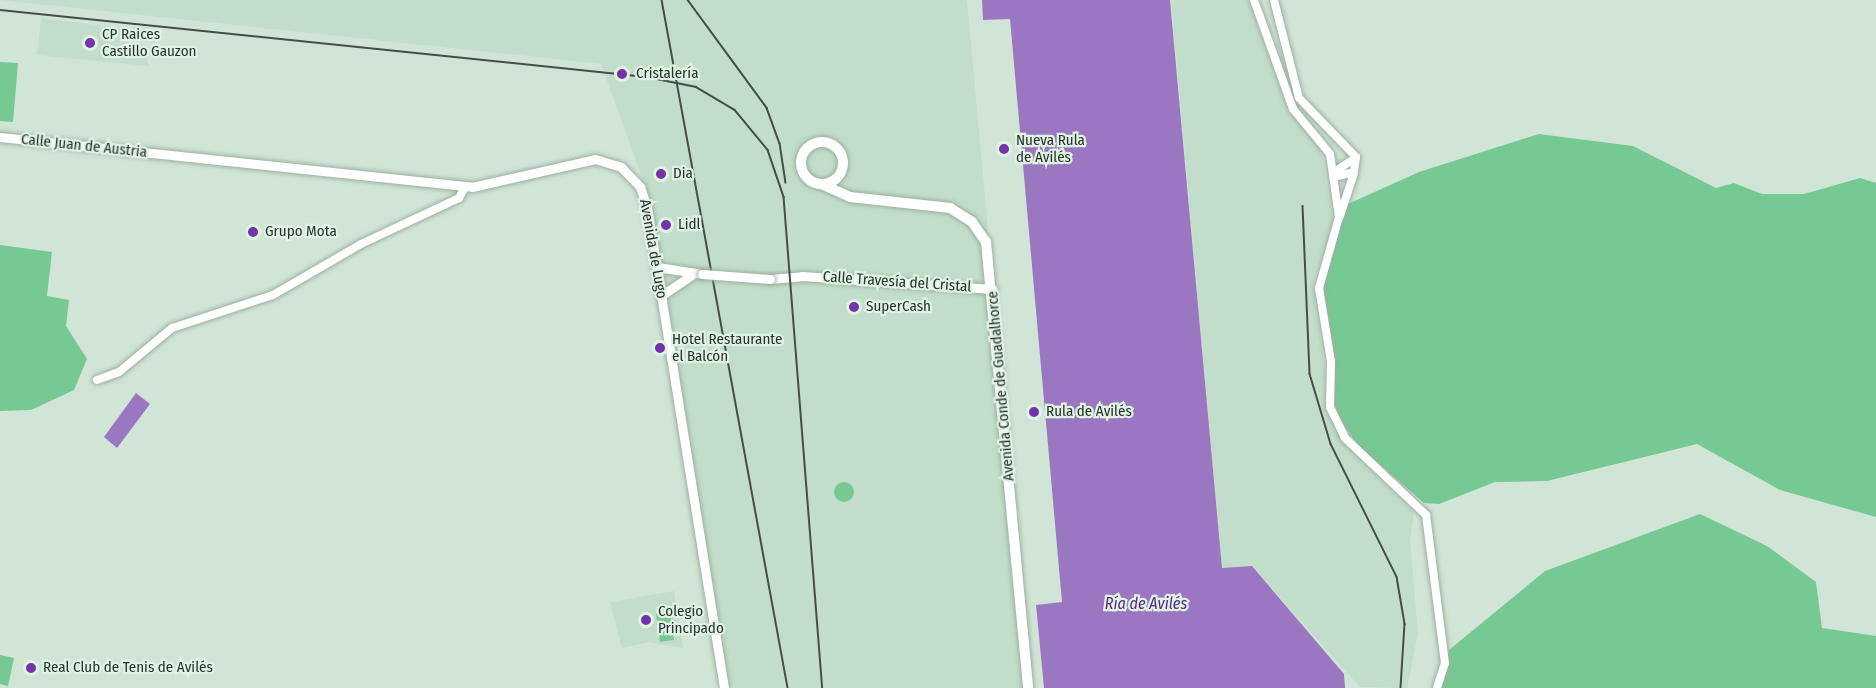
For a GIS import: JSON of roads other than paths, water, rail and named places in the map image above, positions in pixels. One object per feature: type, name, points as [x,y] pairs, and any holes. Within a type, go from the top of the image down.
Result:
[{"type":"highway","points":[[826,142],[838,148],[843,162],[836,177],[821,184],[802,170],[801,159],[811,144],[826,142]]},
{"type":"highway","points":[[836,177],[843,194]]},
{"type":"highway","name":"Avenida Conde de Guadalhorce","points":[[821,184],[843,194],[950,208],[964,216],[986,242],[993,289],[1028,688]]},
{"type":"main road","name":"Calle Juan de Austria","points":[[0,137],[167,156]]},
{"type":"main road","name":"Avenida de Lugo","points":[[167,156],[465,187],[586,161],[610,162],[633,176],[645,196],[724,688]]},
{"type":"main road","name":"Calle Travesía del Cristal","points":[[657,267],[694,274],[770,279],[802,276],[993,289]]},
{"type":"main road","points":[[661,293],[694,274]]},
{"type":"main road","points":[[661,293],[694,274]]},
{"type":"main road","points":[[664,313],[676,284]]},
{"type":"street","points":[[1254,0],[1293,109],[1325,143],[1333,175],[1339,217]]},
{"type":"street","points":[[1274,0],[1299,98],[1337,134],[1356,157],[1354,172],[1319,288],[1330,360],[1330,407],[1345,438],[1426,515],[1445,663],[1437,688]]},
{"type":"street","points":[[1325,143],[1337,134]]},
{"type":"street","points":[[1333,175],[1356,157]]},
{"type":"street","points":[[1333,175],[1354,172]]},
{"type":"street","points":[[97,380],[118,372],[172,328],[273,295],[361,244],[449,204],[465,187]]},
{"type":"water","name":"Ría de Avilés","points":[[982,0],[1170,0],[1222,568],[1252,566],[1344,674],[1345,688],[1044,688],[1036,605],[1062,602],[1010,19],[983,20]]},
{"type":"water","points":[[136,393],[150,404],[117,448],[104,437]]},
{"type":"railway","points":[[662,0],[788,688]]},
{"type":"railway","points":[[688,0],[767,108],[780,143],[786,183]]},
{"type":"railway","points":[[0,10],[647,77],[696,87],[735,110],[768,150],[784,197],[823,688]]},
{"type":"railway","points":[[1303,206],[1310,374],[1331,444],[1397,577],[1405,624],[1401,688]]},
{"type":"place","name":"CP Raices Castillo Gauzon","points":[[90,43]]},
{"type":"place","name":"Cristalería","points":[[622,74]]},
{"type":"place","name":"Nueva Rula de Avilés","points":[[1004,149]]},
{"type":"place","name":"Dia","points":[[661,174]]},
{"type":"place","name":"Lidl","points":[[666,225]]},
{"type":"place","name":"Grupo Mota","points":[[253,232]]},
{"type":"place","name":"SuperCash","points":[[854,307]]},
{"type":"place","name":"Hotel Restaurante el Balcón","points":[[660,348]]},
{"type":"place","name":"Rula de Avilés","points":[[1034,412]]},
{"type":"place","name":"Colegio Principado","points":[[646,620]]},
{"type":"place","name":"Real Club de Tenis de Avilés","points":[[31,668]]}]
